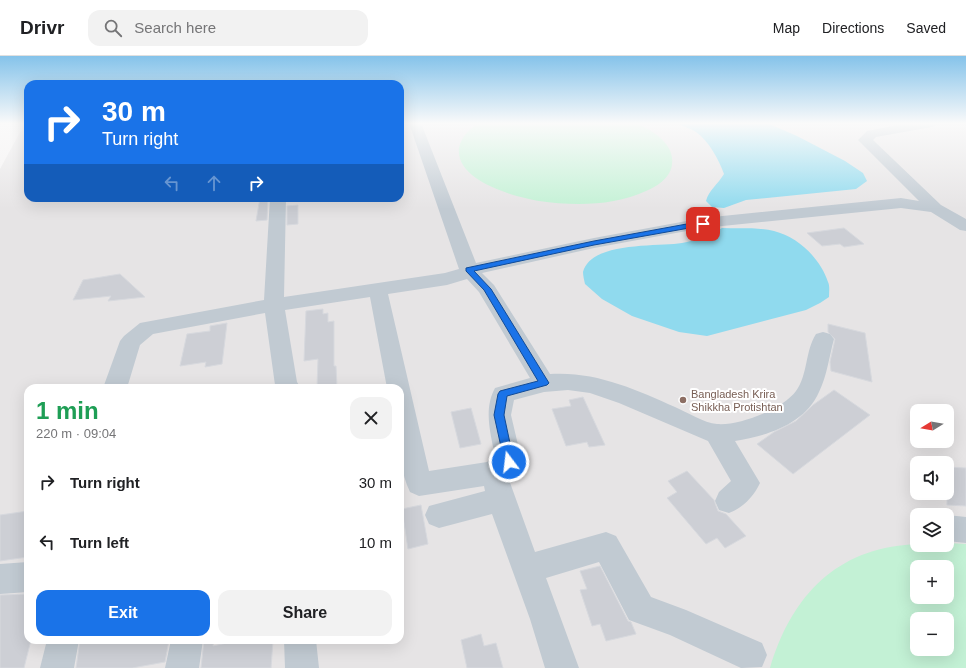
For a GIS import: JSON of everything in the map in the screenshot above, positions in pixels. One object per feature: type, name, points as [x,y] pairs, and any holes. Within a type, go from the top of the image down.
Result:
[{"type":"street","points":[[425,152],[469,270],[487,289],[544,383]]},
{"type":"street","points":[[877,152],[935,208],[966,226]]},
{"type":"street","points":[[278,202],[274,305],[286,384]]},
{"type":"street","points":[[116,384],[131,341],[147,328],[274,305],[447,279],[464,274],[469,270],[594,243],[703,224],[901,203],[935,208]]},
{"type":"street","points":[[378,290],[398,384]]},
{"type":"street","points":[[405,441],[419,484],[493,473],[509,462],[499,415],[503,394],[544,383],[571,382],[612,390],[698,428],[717,434],[745,430],[787,414],[806,396],[823,339]]},
{"type":"street","points":[[717,434],[747,483],[729,501]]},
{"type":"street","points":[[493,473],[500,500],[526,569],[553,633],[562,668]]},
{"type":"street","points":[[439,515],[500,500]]},
{"type":"street","points":[[954,529],[966,530]]},
{"type":"street","points":[[526,569],[606,546],[640,609],[675,621],[750,655]]},
{"type":"street","points":[[0,579],[24,577]]},
{"type":"street","points":[[57,668],[62,644]]},
{"type":"street","points":[[182,668],[186,644]]},
{"type":"street","points":[[300,644],[302,668]]},
{"type":"shaded area","name":"Bangladesh Krira Shikkha Protishtan","points":[[9,152],[24,152],[24,202],[404,202],[404,152],[966,152],[966,668],[0,668],[0,169]]},
{"type":"green space","points":[[459,152],[670,152],[672,164],[669,173],[663,180],[646,191],[634,196],[621,200],[594,204],[566,204],[529,199],[502,191],[476,178],[466,170],[460,160]]},
{"type":"green space","points":[[954,543],[966,544],[966,668],[770,668],[789,622],[802,601],[817,584],[835,569],[856,558],[879,550],[910,544],[910,552],[954,552]]},
{"type":"water","points":[[713,152],[827,152],[863,173],[867,181],[856,189],[746,200],[724,208],[712,207],[706,201],[709,194],[724,174]]},
{"type":"water","points":[[722,228],[774,231],[800,243],[820,265],[829,284],[829,297],[806,310],[707,336],[679,332],[632,316],[602,299],[585,284],[583,272],[589,262],[598,255],[626,247],[687,242],[713,233]]},
{"type":"building","points":[[259,202],[268,202],[267,220],[256,221]]},
{"type":"building","points":[[298,205],[298,224],[287,225],[287,206]]},
{"type":"building","points":[[844,228],[864,244],[844,247],[840,244],[822,246],[807,233]]},
{"type":"building","points":[[120,274],[145,297],[108,301],[111,296],[73,300],[83,280]]},
{"type":"building","points":[[323,309],[323,314],[328,313],[328,322],[334,321],[334,366],[336,366],[337,384],[317,384],[318,359],[304,361],[306,311]]},
{"type":"building","points":[[227,323],[222,364],[205,367],[206,362],[180,366],[187,334],[210,331],[210,326]]},
{"type":"building","points":[[828,324],[865,333],[872,382],[831,371],[830,362],[835,339],[828,332]]},
{"type":"building","points":[[834,390],[870,415],[793,474],[757,444],[774,432],[796,421],[813,405]]},
{"type":"building","points":[[583,397],[605,445],[589,447],[587,442],[566,446],[552,409],[571,406],[569,400]]},
{"type":"building","points":[[471,408],[481,444],[460,448],[451,412]]},
{"type":"building","points":[[954,467],[966,468],[966,506],[947,505],[947,500],[954,500]]},
{"type":"building","points":[[687,471],[714,500],[718,511],[726,514],[746,536],[725,548],[717,538],[706,544],[667,498],[677,492],[668,481]]},
{"type":"building","points":[[421,505],[428,544],[408,549],[404,522],[404,509]]},
{"type":"building","points":[[24,512],[24,558],[0,561],[0,515]]},
{"type":"building","points":[[600,566],[636,634],[606,641],[600,624],[592,626],[580,590],[587,589],[580,571]]},
{"type":"building","points":[[24,594],[24,644],[30,644],[24,668],[0,668],[0,595]]},
{"type":"building","points":[[481,634],[484,646],[496,643],[503,668],[467,668],[461,640]]},
{"type":"building","points":[[79,644],[168,644],[165,662],[132,668],[76,668]]},
{"type":"building","points":[[204,644],[213,644],[213,646],[222,644],[273,644],[271,668],[201,668]]},
{"type":"place","name":"Bangladesh Krira Shikkha Protishtan","points":[[683,400]]},
{"type":"route","points":[[509,462],[503,441],[499,415],[503,394],[544,383],[487,289],[469,270],[594,243],[703,224]]}]
